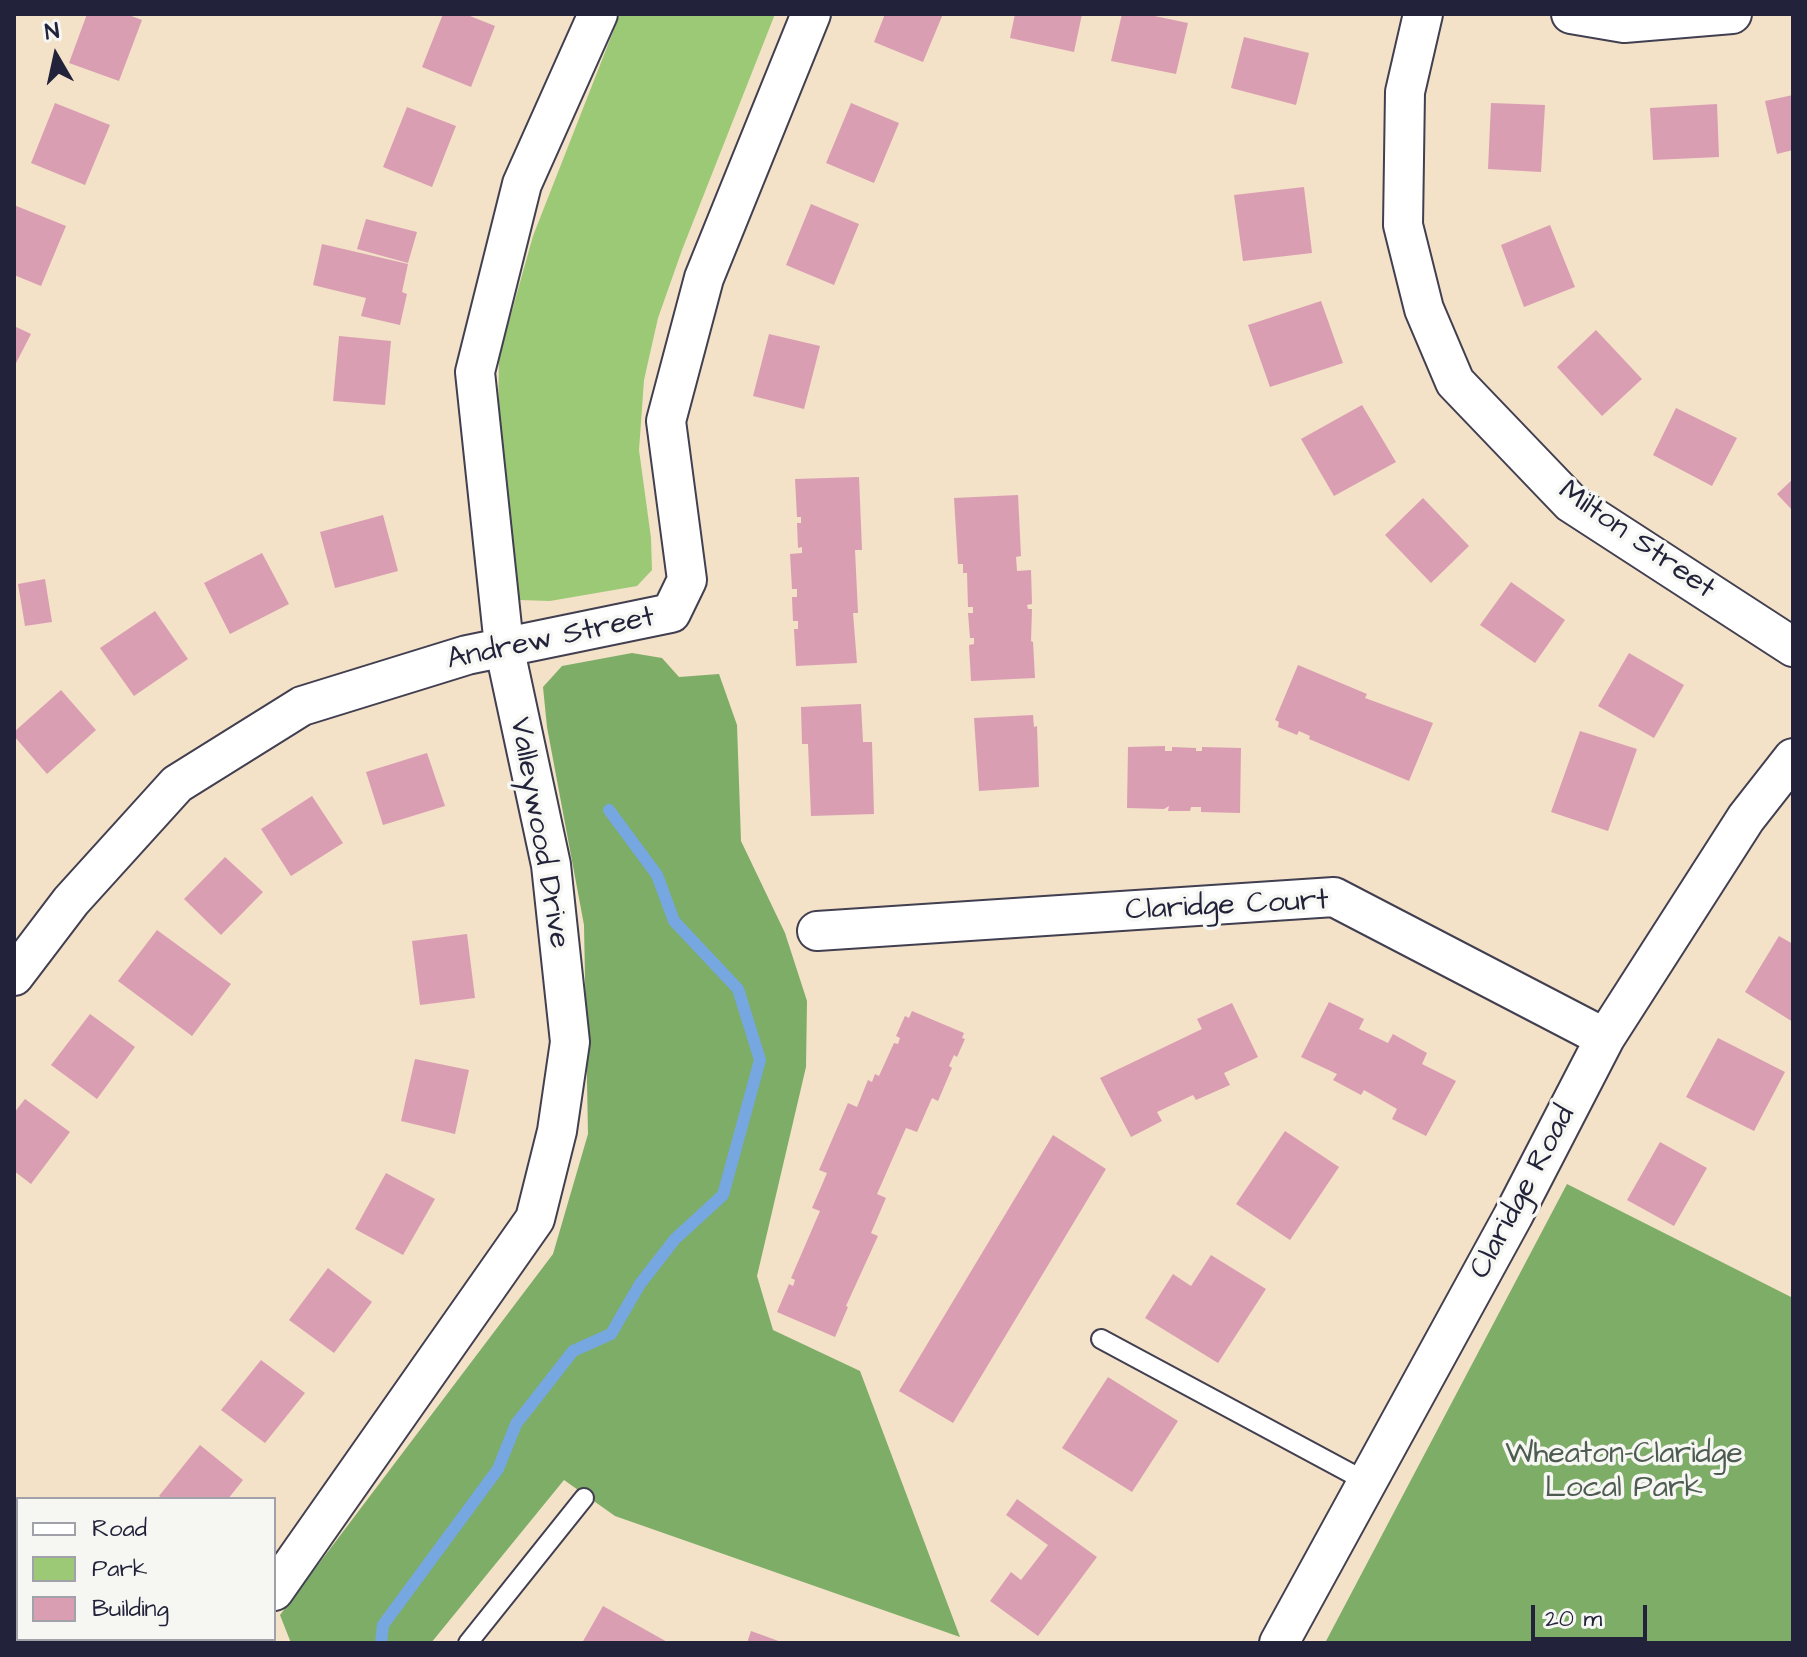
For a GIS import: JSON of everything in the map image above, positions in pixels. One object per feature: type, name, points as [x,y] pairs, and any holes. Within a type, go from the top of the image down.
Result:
[{"type":"street","name":"Valleywood Drive","points":[[276,1588],[535,1219],[557,1131],[570,1042],[551,865],[504,646],[475,372],[522,184],[598,14]]},
{"type":"street","name":"Andrew Street","points":[[14,976],[71,901],[177,784],[302,706],[504,646],[671,613],[687,580],[666,421],[704,278],[811,14]]},
{"type":"street","name":"Milton Street","points":[[1423,14],[1405,92],[1403,225],[1424,309],[1455,382],[1571,503],[1793,647]]},
{"type":"street","points":[[1571,14],[1624,23],[1732,14]]},
{"type":"street","name":"Claridge Road","points":[[1279,1643],[1513,1216],[1605,1038],[1746,818],[1793,758]]},
{"type":"street","name":"Claridge Court","points":[[817,931],[1334,897],[1605,1038]]},
{"type":"lane","points":[[1101,1339],[1367,1482]]},
{"type":"lane","points":[[468,1643],[584,1498]]},
{"type":"green space","points":[[620,14],[775,14],[682,250],[658,318],[644,380],[639,450],[651,538],[652,570],[637,586],[550,601],[519,600],[498,419],[499,357],[533,236]]},
{"type":"green space","points":[[632,653],[662,658],[679,677],[719,674],[737,725],[741,841],[785,933],[807,1001],[806,1067],[757,1276],[773,1330],[860,1371],[960,1637],[615,1516],[564,1480],[431,1643],[291,1643],[280,1615],[553,1254],[588,1134],[584,925],[547,727],[543,687],[562,666]]},
{"type":"green space","name":"Wheaton-Claridge Local Park","points":[[1567,1184],[1791,1297],[1793,1294],[1793,1643],[1325,1643]]},
{"type":"building","points":[[87,14],[126,14],[142,20],[119,81],[69,63]]},
{"type":"building","points":[[443,14],[465,14],[495,26],[471,87],[422,67]]},
{"type":"building","points":[[885,14],[943,14],[923,62],[874,42]]},
{"type":"building","points":[[1015,14],[1082,14],[1074,52],[1010,38]]},
{"type":"building","points":[[1122,14],[1145,14],[1188,23],[1176,74],[1111,61]]},
{"type":"building","points":[[1244,37],[1309,53],[1296,105],[1231,88]]},
{"type":"building","points":[[1793,95],[1793,150],[1777,154],[1765,101]]},
{"type":"building","points":[[55,103],[110,125],[85,185],[31,163]]},
{"type":"building","points":[[851,103],[899,123],[874,183],[826,163]]},
{"type":"building","points":[[1491,103],[1545,105],[1541,172],[1488,169]]},
{"type":"building","points":[[1717,104],[1719,157],[1653,160],[1650,108]]},
{"type":"building","points":[[407,107],[456,126],[432,187],[383,167]]},
{"type":"building","points":[[1304,187],[1312,253],[1243,261],[1234,195]]},
{"type":"building","points":[[811,204],[859,224],[834,285],[786,265]]},
{"type":"building","points":[[14,205],[66,226],[41,286],[14,275]]},
{"type":"building","points":[[366,219],[417,232],[408,263],[357,249]]},
{"type":"building","points":[[1550,225],[1575,287],[1524,307],[1501,245]]},
{"type":"building","points":[[322,244],[408,264],[402,292],[407,294],[400,325],[361,316],[366,298],[313,285]]},
{"type":"building","points":[[1321,301],[1343,363],[1270,387],[1248,325]]},
{"type":"building","points":[[14,326],[31,334],[14,367]]},
{"type":"building","points":[[1596,330],[1642,379],[1602,416],[1557,367]]},
{"type":"building","points":[[769,334],[820,346],[804,409],[753,396]]},
{"type":"building","points":[[339,336],[391,341],[385,405],[333,401]]},
{"type":"building","points":[[1362,405],[1396,462],[1334,496],[1301,439]]},
{"type":"building","points":[[1676,408],[1737,438],[1712,486],[1653,455]]},
{"type":"building","points":[[859,477],[862,550],[855,550],[858,613],[853,613],[857,663],[796,666],[794,629],[798,629],[798,621],[793,621],[792,597],[797,597],[797,589],[792,589],[790,554],[802,553],[802,547],[798,548],[797,523],[801,523],[801,517],[797,517],[795,479]]},
{"type":"building","points":[[1793,479],[1793,511],[1777,494]]},
{"type":"building","points":[[1018,495],[1021,556],[1016,557],[1017,571],[1031,570],[1032,604],[1027,605],[1028,609],[1032,609],[1035,678],[971,681],[969,645],[974,644],[974,638],[970,638],[968,613],[973,613],[973,607],[968,607],[967,573],[963,573],[963,564],[958,564],[954,498]]},
{"type":"building","points":[[1423,498],[1469,546],[1431,583],[1385,535]]},
{"type":"building","points":[[383,515],[398,571],[335,588],[320,532]]},
{"type":"building","points":[[262,553],[289,604],[230,634],[204,583]]},
{"type":"building","points":[[45,579],[52,622],[25,626],[18,584]]},
{"type":"building","points":[[1511,582],[1565,620],[1535,663],[1480,625]]},
{"type":"building","points":[[155,611],[188,659],[134,696],[100,648]]},
{"type":"building","points":[[1629,653],[1684,685],[1654,738],[1598,706]]},
{"type":"building","points":[[1298,665],[1367,694],[1365,698],[1433,723],[1409,781],[1309,739],[1310,736],[1299,731],[1297,735],[1278,727],[1279,722],[1275,720]]},
{"type":"building","points":[[61,690],[96,730],[47,774],[14,736],[14,732]]},
{"type":"building","points":[[861,704],[863,742],[872,742],[874,814],[811,816],[808,744],[802,744],[801,707]]},
{"type":"building","points":[[1033,715],[1034,727],[1037,726],[1039,787],[979,791],[974,718]]},
{"type":"building","points":[[1580,731],[1637,749],[1608,831],[1551,812]]},
{"type":"building","points":[[1165,746],[1165,751],[1172,751],[1172,747],[1196,748],[1196,751],[1202,751],[1202,747],[1241,748],[1240,813],[1201,812],[1201,807],[1191,807],[1190,811],[1168,811],[1169,806],[1164,809],[1127,808],[1128,747]]},
{"type":"building","points":[[427,753],[445,806],[383,825],[366,772]]},
{"type":"building","points":[[312,796],[343,843],[291,876],[261,829]]},
{"type":"building","points":[[225,857],[263,892],[221,935],[184,899]]},
{"type":"building","points":[[157,930],[231,984],[192,1036],[118,981]]},
{"type":"building","points":[[467,934],[475,998],[420,1005],[412,941]]},
{"type":"building","points":[[1779,936],[1793,944],[1793,1022],[1745,992]]},
{"type":"building","points":[[1329,1002],[1364,1019],[1359,1029],[1388,1043],[1393,1034],[1427,1053],[1422,1064],[1456,1081],[1426,1136],[1392,1119],[1397,1109],[1364,1090],[1361,1095],[1333,1080],[1337,1074],[1301,1057]]},
{"type":"building","points":[[1232,1003],[1258,1057],[1224,1073],[1230,1085],[1196,1100],[1193,1095],[1157,1112],[1162,1121],[1131,1137],[1100,1078],[1202,1029],[1197,1019]]},
{"type":"building","points":[[912,1011],[964,1033],[962,1038],[965,1039],[949,1066],[952,1068],[938,1101],[932,1098],[917,1132],[906,1128],[877,1194],[886,1198],[871,1233],[878,1236],[835,1337],[777,1312],[789,1284],[793,1286],[795,1280],[791,1278],[820,1211],[812,1208],[827,1173],[819,1170],[848,1103],[857,1107],[868,1080],[872,1082],[875,1074],[879,1076],[894,1043],[898,1044],[900,1038],[896,1036],[905,1016],[909,1018]]},
{"type":"building","points":[[90,1014],[135,1047],[97,1099],[51,1065]]},
{"type":"building","points":[[1718,1038],[1785,1072],[1754,1131],[1686,1097]]},
{"type":"building","points":[[415,1059],[469,1070],[455,1134],[401,1121]]},
{"type":"building","points":[[25,1099],[70,1132],[31,1184],[14,1171],[14,1113]]},
{"type":"building","points":[[1285,1131],[1339,1167],[1290,1240],[1236,1204]]},
{"type":"building","points":[[1053,1135],[1106,1169],[953,1423],[899,1391]]},
{"type":"building","points":[[1660,1142],[1707,1168],[1674,1226],[1627,1200]]},
{"type":"building","points":[[386,1173],[435,1199],[403,1255],[355,1229]]},
{"type":"building","points":[[1211,1255],[1266,1289],[1218,1363],[1145,1318],[1173,1274],[1191,1286]]},
{"type":"building","points":[[328,1268],[372,1302],[334,1353],[289,1320]]},
{"type":"building","points":[[261,1360],[305,1393],[265,1443],[221,1410]]},
{"type":"building","points":[[1108,1377],[1178,1421],[1132,1492],[1062,1448]]},
{"type":"building","points":[[200,1445],[243,1480],[230,1497],[159,1496]]},
{"type":"building","points":[[1017,1499],[1097,1557],[1038,1636],[990,1601],[1011,1572],[1021,1580],[1048,1545],[1006,1515]]},
{"type":"building","points":[[603,1606],[669,1643],[582,1643]]},
{"type":"building","points":[[751,1631],[784,1643],[747,1643]]},
{"type":"building","points":[[104,1641],[107,1643],[43,1643]]},
{"type":"waterway","points":[[381,1643],[383,1625],[498,1469],[516,1424],[573,1351],[611,1334],[640,1284],[675,1239],[723,1195],[760,1060],[738,989],[674,921],[657,875],[609,810]]}]
